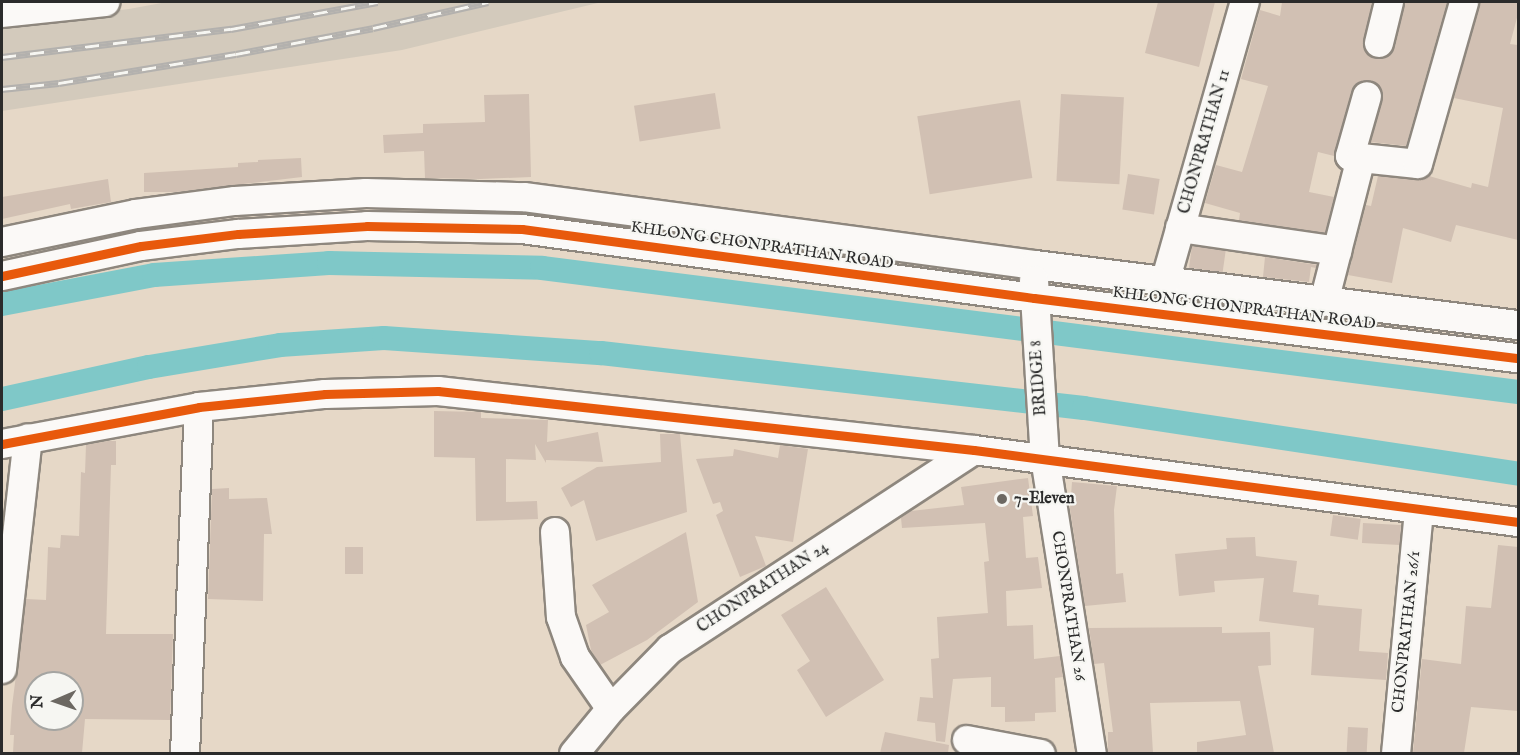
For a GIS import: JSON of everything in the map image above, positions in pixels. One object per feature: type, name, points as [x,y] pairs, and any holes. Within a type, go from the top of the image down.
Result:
[{"type":"street","points":[[10,9],[105,2]]},
{"type":"street","name":"CHONPRATHAN 11","points":[[1165,282],[1245,2]]},
{"type":"street","points":[[1379,43],[1389,2]]},
{"type":"street","points":[[1367,96],[1350,156],[1418,164],[1464,2]]},
{"type":"street","points":[[1324,302],[1361,158]]},
{"type":"street","name":"KHLONG CHONPRATHAN ROAD","points":[[2,242],[136,214],[235,201],[366,193],[525,197],[1165,282],[1518,326]]},
{"type":"street","name":"KHLONG CHONPRATHAN ROAD","points":[[2,276],[141,246],[238,234],[367,226],[522,229],[1034,298],[1518,358]]},
{"type":"street","points":[[1180,228],[1337,251]]},
{"type":"street","name":"BRIDGE 8","points":[[1035,265],[1034,298],[1045,458]]},
{"type":"street","points":[[2,669],[15,441],[199,407],[324,394],[438,391],[1045,458],[1518,522]]},
{"type":"street","points":[[185,753],[199,407]]},
{"type":"street","name":"CHONPRATHAN 24","points":[[574,753],[611,709],[670,649],[974,450]]},
{"type":"street","name":"CHONPRATHAN 26","points":[[1045,458],[1092,753]]},
{"type":"street","name":"CHONPRATHAN 26/1","points":[[1396,753],[1419,510]]},
{"type":"street","points":[[555,532],[561,617],[574,657],[611,709]]},
{"type":"street","points":[[967,740],[1041,753]]},
{"type":"shaded area","points":[[167,2],[602,2],[402,50],[2,111],[2,24],[129,9]]},
{"type":"building","points":[[1158,2],[1215,2],[1199,67],[1145,53]]},
{"type":"building","points":[[1282,2],[1372,2],[1363,47],[1368,55],[1376,59],[1384,59],[1395,47],[1405,2],[1447,2],[1406,146],[1371,142],[1383,93],[1378,84],[1364,80],[1356,84],[1351,92],[1334,156],[1318,152],[1309,192],[1334,197],[1325,233],[1239,220],[1240,213],[1205,203],[1216,165],[1242,172],[1268,86],[1241,79],[1260,10],[1280,16]]},
{"type":"building","points":[[1480,2],[1518,2],[1518,14],[1510,44],[1518,45],[1518,240],[1456,225],[1451,242],[1403,228],[1392,283],[1348,275],[1366,205],[1371,206],[1378,176],[1417,180],[1429,176],[1471,188],[1472,183],[1488,187],[1503,108],[1454,98]]},
{"type":"building","points":[[715,93],[721,129],[640,141],[634,106]]},
{"type":"building","points":[[529,94],[531,177],[425,178],[424,151],[384,153],[383,135],[423,133],[423,124],[485,122],[484,95]]},
{"type":"building","points":[[1061,94],[1124,97],[1119,184],[1056,181]]},
{"type":"building","points":[[1020,100],[1032,178],[930,194],[917,116]]},
{"type":"building","points":[[301,158],[302,177],[176,192],[144,192],[144,173],[238,167],[238,163],[258,162],[258,160]]},
{"type":"building","points":[[1128,174],[1160,179],[1154,215],[1122,210]]},
{"type":"building","points":[[108,179],[111,202],[71,209],[70,204],[2,219],[2,197]]},
{"type":"building","points":[[1192,246],[1226,251],[1223,273],[1189,268]]},
{"type":"building","points":[[1265,257],[1317,265],[1316,268],[1311,267],[1309,282],[1263,277]]},
{"type":"building","points":[[434,411],[481,412],[481,418],[548,420],[547,442],[598,432],[603,462],[546,460],[546,463],[535,444],[536,460],[506,459],[506,502],[537,501],[538,519],[476,521],[475,458],[434,457]]},
{"type":"building","points":[[660,434],[680,434],[687,512],[596,541],[584,500],[571,507],[561,488],[597,467],[661,462]]},
{"type":"building","points":[[116,441],[116,465],[111,465],[106,634],[173,634],[170,720],[85,719],[84,730],[84,671],[24,671],[24,731],[84,731],[82,753],[13,753],[14,735],[10,735],[12,706],[26,599],[46,600],[48,547],[60,548],[61,535],[79,536],[81,472],[85,473],[86,445]]},
{"type":"building","points":[[780,445],[808,449],[793,542],[755,536],[766,566],[740,577],[716,515],[723,511],[720,502],[713,504],[696,459],[733,456],[734,449],[778,458]]},
{"type":"building","points":[[1028,478],[1033,516],[1023,517],[1026,558],[1038,557],[1042,588],[1006,591],[1007,626],[1033,625],[1034,659],[1060,656],[1063,677],[1055,678],[1056,712],[1035,713],[1035,721],[1005,722],[1005,707],[991,707],[991,677],[953,679],[945,742],[936,741],[935,723],[917,721],[920,697],[933,698],[931,659],[939,658],[937,617],[988,613],[984,562],[989,561],[985,523],[902,528],[901,518],[911,511],[964,505],[961,487]]},
{"type":"building","points":[[1072,482],[1117,486],[1114,510],[1116,574],[1123,573],[1126,602],[1085,606],[1070,509]]},
{"type":"building","points":[[229,488],[229,499],[267,498],[272,534],[264,534],[263,601],[208,599],[212,489]]},
{"type":"building","points":[[1333,515],[1361,519],[1358,540],[1330,536]]},
{"type":"building","points":[[1363,523],[1401,525],[1400,545],[1362,543]]},
{"type":"building","points":[[686,532],[698,602],[647,640],[600,665],[591,650],[586,625],[609,612],[592,585]]},
{"type":"building","points":[[1255,537],[1256,556],[1297,561],[1293,592],[1319,595],[1318,605],[1362,609],[1359,651],[1388,653],[1386,680],[1311,675],[1314,628],[1259,621],[1264,578],[1214,581],[1215,592],[1179,596],[1175,554],[1227,549],[1226,538]]},
{"type":"building","points":[[1498,545],[1518,547],[1518,711],[1471,707],[1464,753],[1413,753],[1422,659],[1461,664],[1466,606],[1491,608]]},
{"type":"building","points":[[345,547],[363,547],[363,574],[345,574]]},
{"type":"building","points":[[826,587],[884,680],[826,717],[797,670],[810,661],[781,615]]},
{"type":"building","points":[[1222,627],[1222,633],[1270,632],[1271,665],[1258,666],[1274,753],[1197,753],[1197,742],[1246,735],[1240,701],[1150,703],[1153,753],[1108,753],[1108,732],[1113,732],[1104,663],[1094,664],[1089,628]]},
{"type":"building","points":[[1348,727],[1368,728],[1367,754],[1347,753]]},
{"type":"building","points":[[885,732],[949,745],[948,753],[880,753]]},
{"type":"waterway","points":[[2,304],[154,275],[329,263],[542,268],[1518,392]]},
{"type":"waterway","points":[[2,399],[149,367],[280,345],[384,338],[601,353],[1084,408],[1518,474]]},
{"type":"railway","points":[[2,57],[231,29],[378,2]]},
{"type":"railway","points":[[2,89],[59,83],[236,54],[373,28],[488,2]]},
{"type":"cycle path","points":[[2,276],[141,246],[238,234],[367,226],[522,229],[1034,298],[1518,358]]},
{"type":"cycle path","points":[[2,444],[199,407],[325,394],[438,391],[974,450],[1518,522]]},
{"type":"place","name":"7-Eleven","points":[[1002,499]]}]
